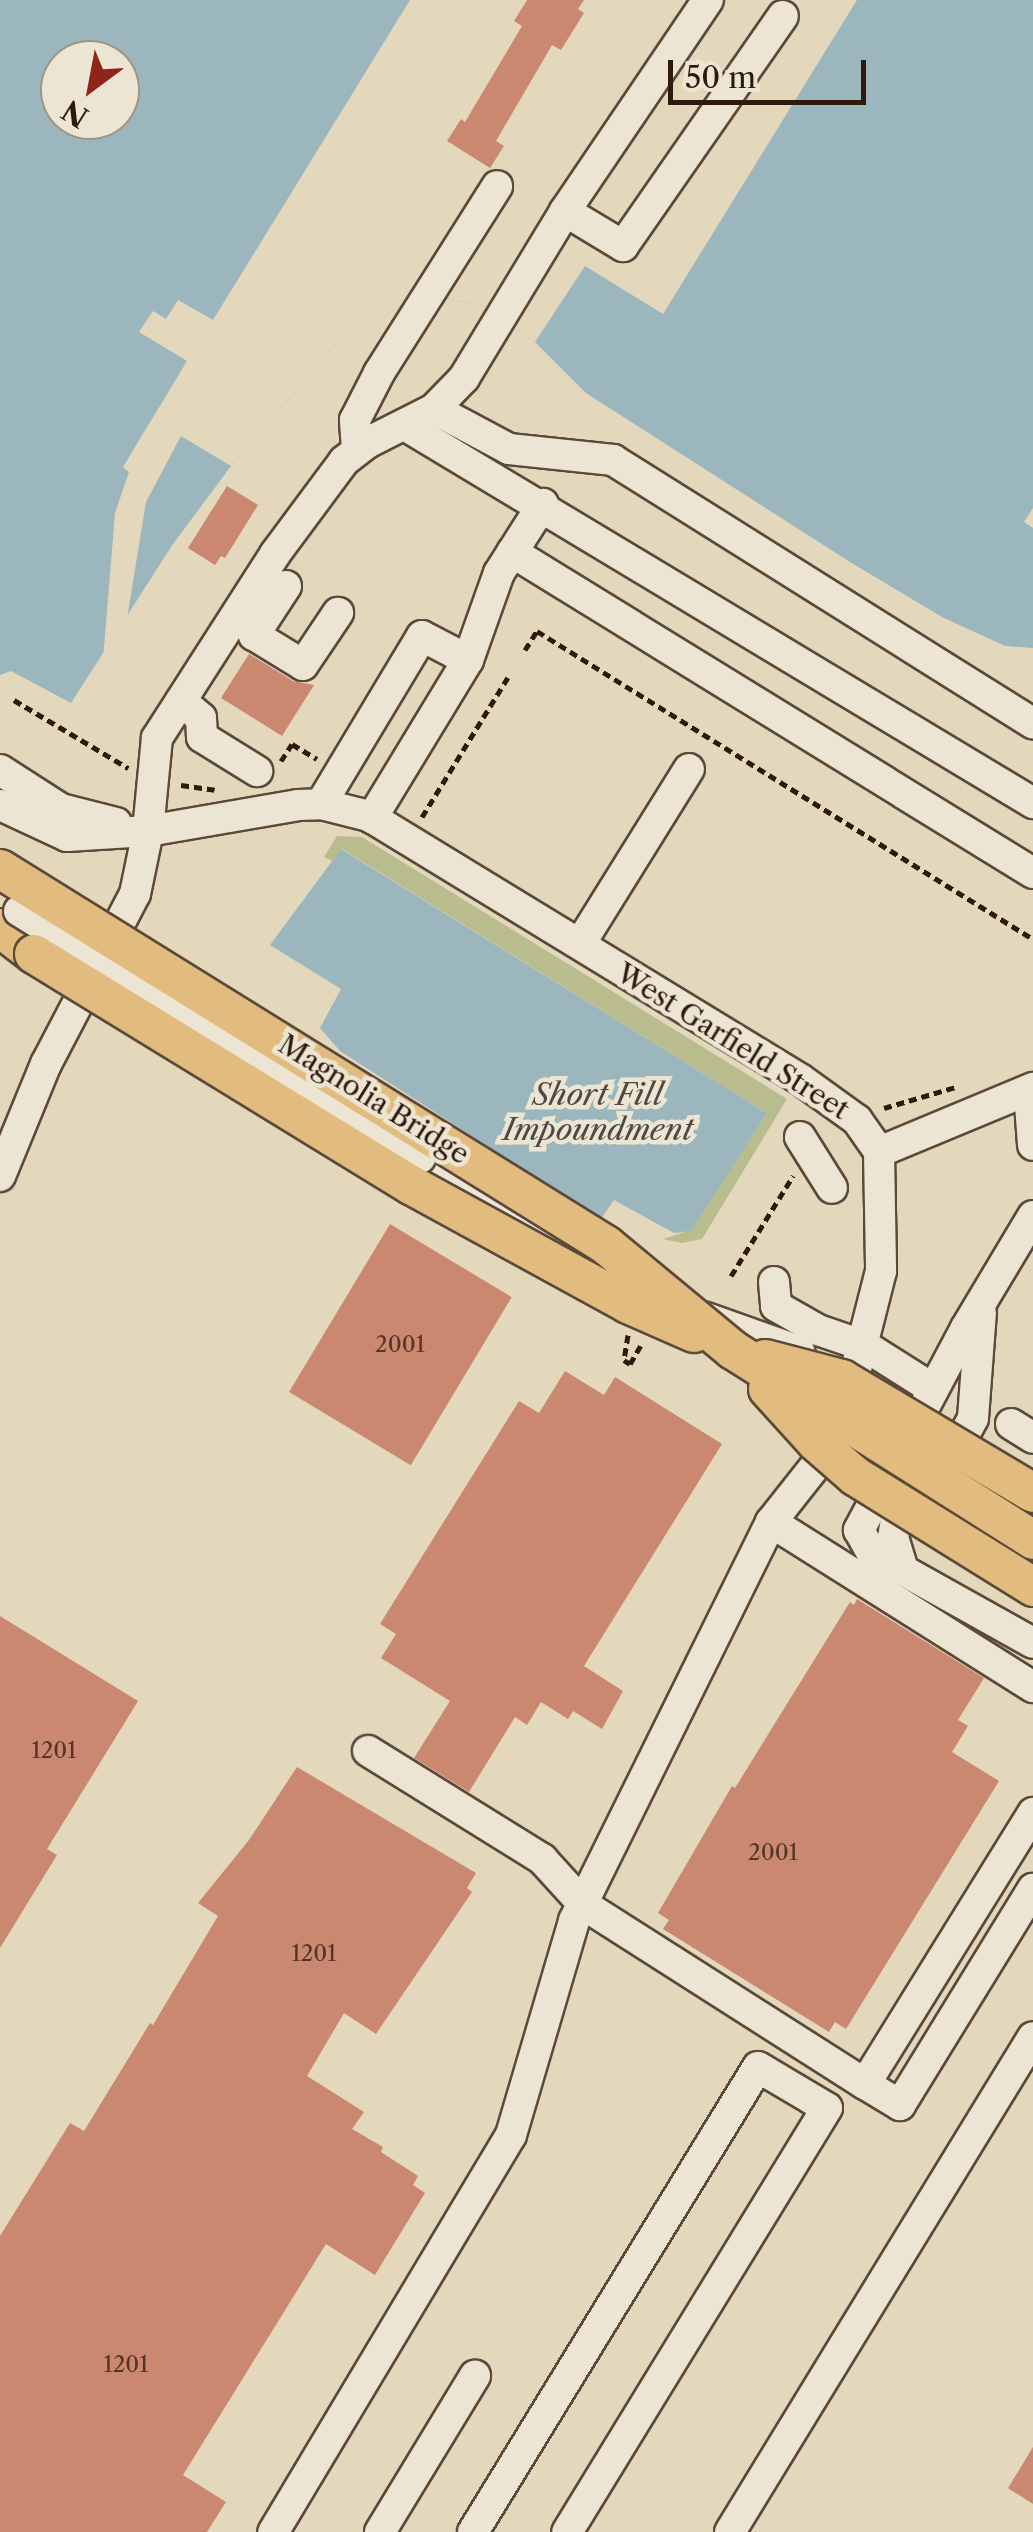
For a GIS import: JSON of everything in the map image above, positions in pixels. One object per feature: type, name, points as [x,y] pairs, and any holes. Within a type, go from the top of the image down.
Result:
[{"type":"main road","name":"Magnolia Bridge","points":[[0,869],[606,1245],[732,1350],[1033,1540]]},
{"type":"main road","name":"Magnolia Bridge","points":[[0,928],[17,948],[411,1185],[628,1304],[732,1350]]},
{"type":"main road","points":[[732,1350],[842,1379],[1033,1493]]},
{"type":"main road","points":[[732,1350],[816,1442],[855,1476],[1033,1588]]},
{"type":"street","points":[[243,628],[317,494],[358,450],[434,410],[464,378],[565,211],[708,0]]},
{"type":"street","points":[[565,211],[623,246],[783,16]]},
{"type":"street","points":[[358,450],[355,420],[379,373],[497,186]]},
{"type":"street","points":[[434,410],[509,449],[613,460],[1033,723]]},
{"type":"street","points":[[406,426],[543,504],[1033,803]]},
{"type":"street","points":[[372,818],[468,660],[493,587],[543,504]]},
{"type":"street","points":[[512,552],[1033,873]]},
{"type":"street","points":[[0,1176],[46,1064],[135,894],[148,831],[158,738],[181,701],[243,628],[286,586]]},
{"type":"street","points":[[243,628],[303,665],[338,613]]},
{"type":"street","points":[[321,804],[422,636],[468,660]]},
{"type":"street","points":[[181,701],[200,718],[202,737],[257,771]]},
{"type":"street","points":[[580,944],[689,769]]},
{"type":"street","name":"West Garfield Street","points":[[0,770],[61,810],[148,831]]},
{"type":"street","name":"West Garfield Street","points":[[0,806],[67,836],[148,831],[321,804],[372,818],[800,1079],[857,1120],[879,1152]]},
{"type":"street","points":[[0,898],[420,1158],[664,1300],[758,1340],[843,1360],[864,1346]]},
{"type":"street","points":[[273,2532],[512,2135],[574,1922],[772,1522],[839,1436],[881,1272],[879,1152],[1031,1089],[1033,1145]]},
{"type":"street","points":[[800,1137],[832,1188]]},
{"type":"street","points":[[1032,1213],[859,1530],[872,1553],[1033,1643]]},
{"type":"street","points":[[774,1282],[776,1306],[818,1330],[864,1346],[933,1389]]},
{"type":"street","points":[[903,1570],[892,1538],[896,1518],[920,1483],[964,1437],[973,1418],[982,1302]]},
{"type":"street","points":[[772,1522],[1033,1687]]},
{"type":"street","points":[[368,1751],[542,1860],[584,1905],[900,2105],[1033,1889]]},
{"type":"street","points":[[866,2084],[1033,1814]]},
{"type":"street","points":[[730,2532],[1033,2036]]},
{"type":"street","points":[[474,2532],[758,2067],[826,2108],[568,2532]]},
{"type":"street","points":[[380,2532],[476,2376]]},
{"type":"path","points":[[526,650],[537,631],[1033,939]]},
{"type":"path","points":[[14,700],[134,771]]},
{"type":"path","points":[[884,1108],[968,1083]]},
{"type":"path","points":[[732,1276],[797,1170]]},
{"type":"green space","points":[[337,836],[362,837],[787,1099],[702,1239],[682,1243],[663,1239],[691,1230],[767,1113],[342,849],[332,861],[324,857]]},
{"type":"water","points":[[0,0],[1033,0],[1033,508],[1024,522],[1033,528],[1033,648],[1005,646],[942,617],[586,393],[535,342],[484,306],[441,297],[402,305],[334,346],[231,466],[173,544],[71,703],[11,671],[0,675]]},
{"type":"water","name":"Short Fill Impoundment","points":[[341,849],[767,1113],[691,1231],[674,1233],[614,1200],[601,1219],[340,1051],[320,1028],[341,989],[270,945]]},
{"type":"pier","points":[[410,0],[857,0],[663,314],[585,266],[535,342],[484,306],[441,297],[402,305],[334,346],[231,466],[181,436],[146,502],[126,625],[103,660],[115,513],[129,472],[123,467],[187,361],[139,332],[153,311],[166,319],[178,300],[213,320]]},
{"type":"building","points":[[527,0],[584,0],[578,9],[584,13],[561,50],[552,45],[496,141],[504,146],[490,168],[447,141],[461,119],[465,122],[522,26],[514,21]]},
{"type":"building","points":[[227,486],[258,505],[225,558],[221,556],[215,565],[188,548]]},
{"type":"building","points":[[249,654],[293,681],[314,685],[282,736],[221,698]]},
{"type":"building","points":[[390,1224],[512,1297],[411,1465],[289,1392]]},
{"type":"building","points":[[565,1371],[604,1395],[615,1377],[722,1444],[584,1666],[623,1691],[602,1729],[573,1711],[568,1719],[541,1702],[527,1725],[515,1717],[469,1792],[414,1758],[450,1701],[381,1658],[396,1634],[380,1624],[519,1401],[539,1413]]},
{"type":"building","points":[[857,1599],[984,1678],[958,1720],[968,1726],[952,1752],[999,1781],[846,2029],[835,2022],[829,2032],[663,1929],[669,1920],[658,1913],[732,1786],[735,1788],[850,1602],[854,1605]]},
{"type":"building","points":[[0,1616],[138,1701],[47,1849],[57,1855],[0,1948]]},
{"type":"building","points":[[297,1767],[476,1873],[467,1888],[472,1892],[376,2034],[344,2013],[307,2076],[364,2112],[352,2129],[383,2147],[381,2152],[418,2176],[413,2185],[425,2193],[375,2275],[326,2244],[183,2475],[226,2502],[207,2532],[0,2532],[0,2236],[70,2123],[84,2131],[150,2023],[153,2025],[218,1916],[198,1903],[249,1840]]},
{"type":"building","points":[[1033,2447],[1033,2504],[1008,2488]]}]
